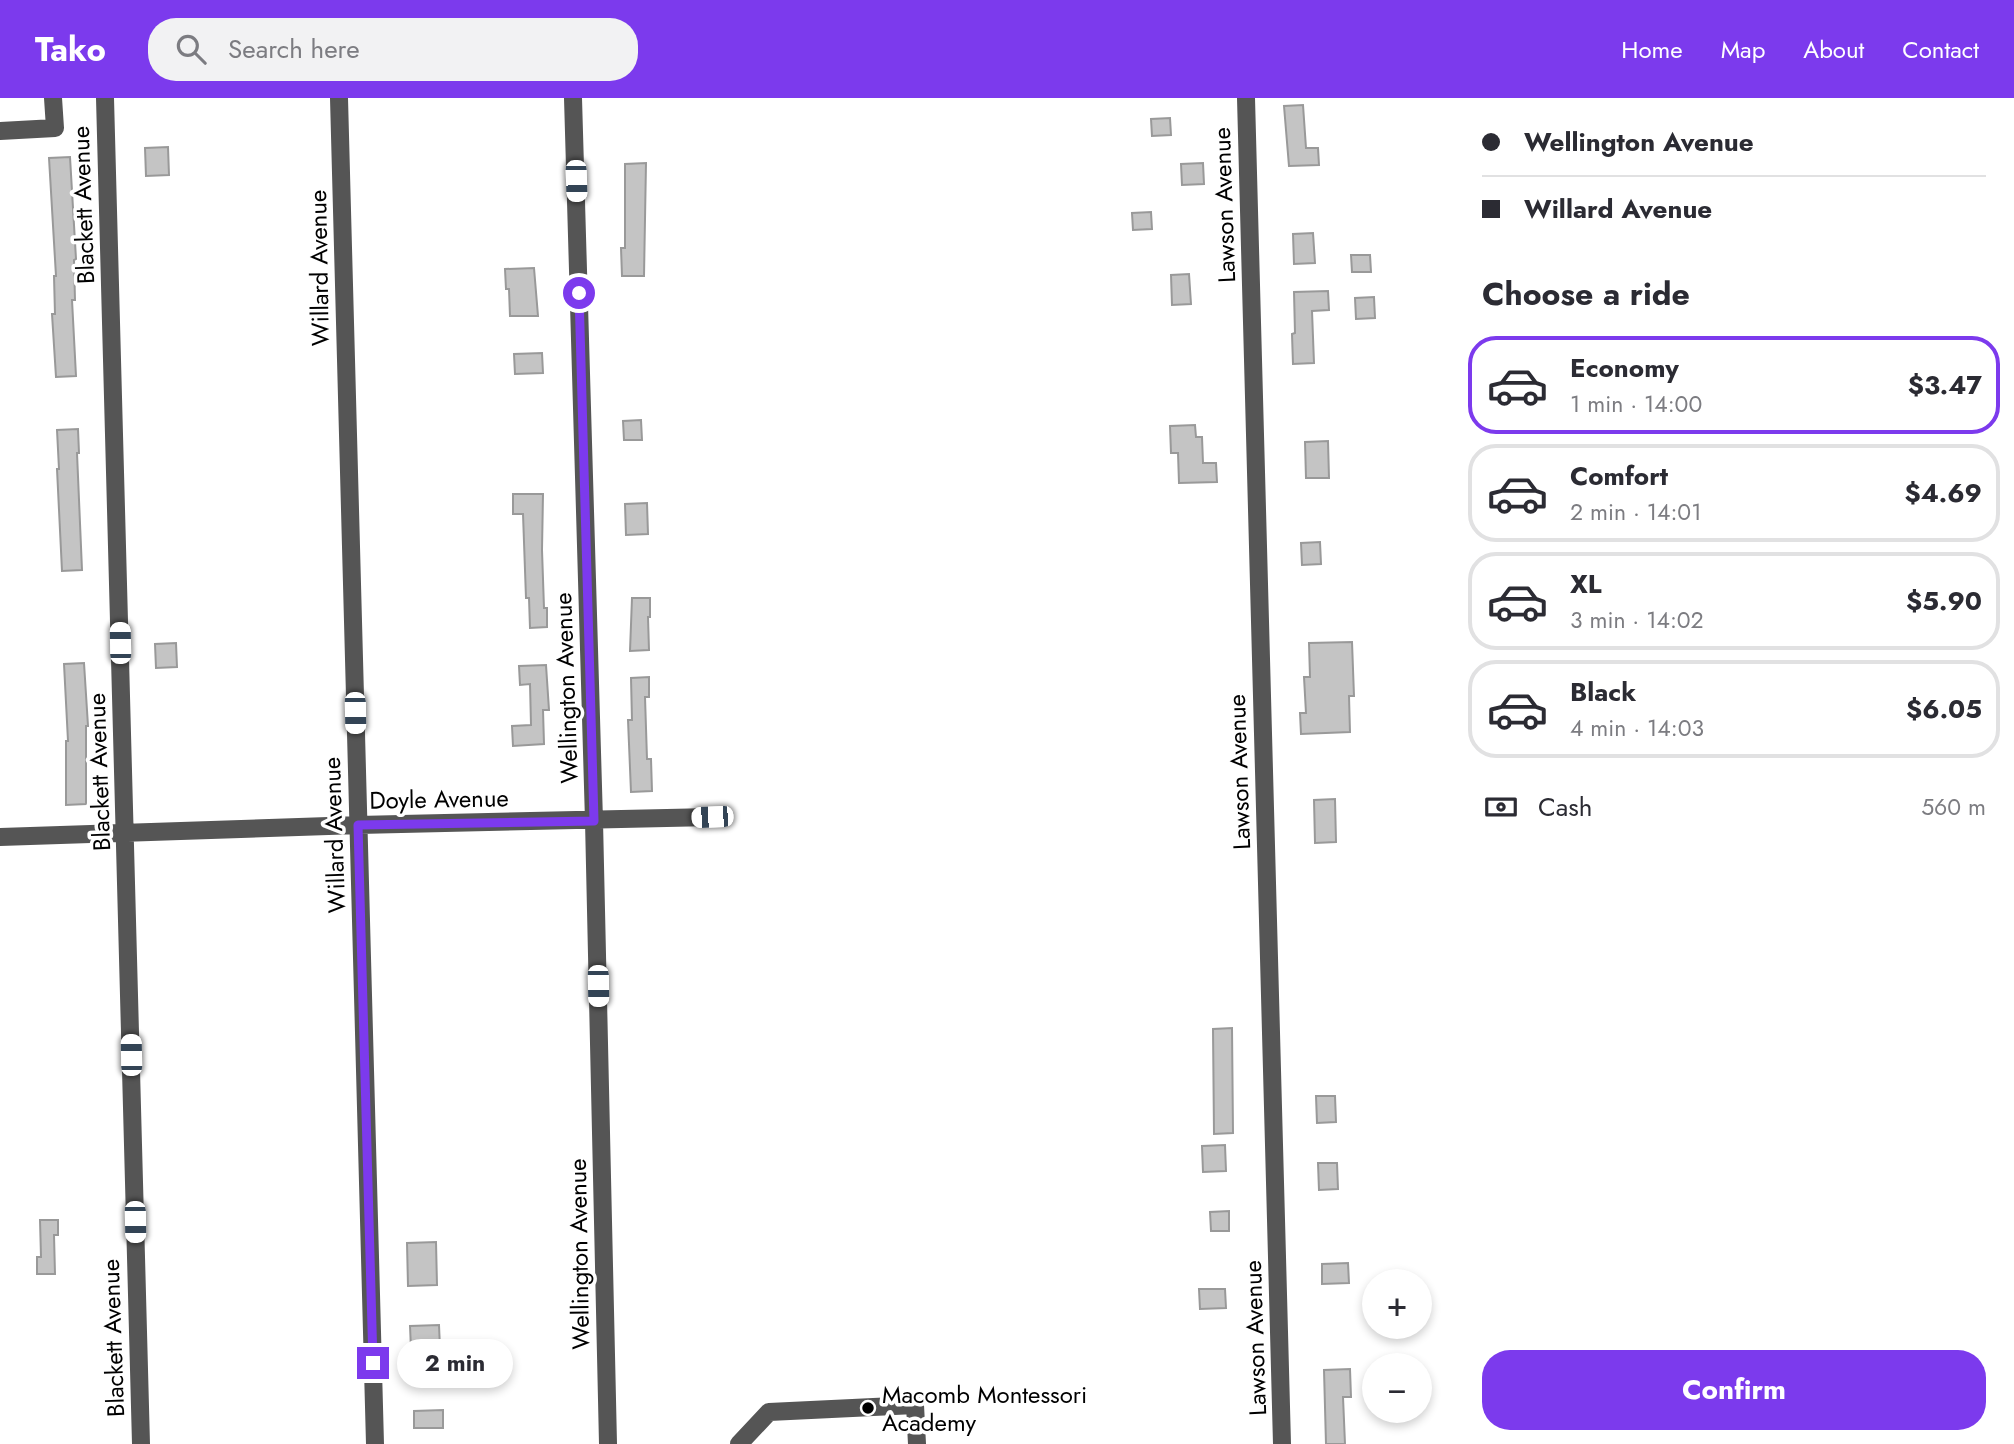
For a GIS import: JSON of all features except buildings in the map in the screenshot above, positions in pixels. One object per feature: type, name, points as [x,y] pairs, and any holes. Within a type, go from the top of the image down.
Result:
[{"type":"street","points":[[0,131],[55,128],[53,98]]},
{"type":"street","name":"Blackett Avenue","points":[[105,98],[141,1444]]},
{"type":"street","name":"Willard Avenue","points":[[340,98],[375,1444]]},
{"type":"street","name":"Wellington Avenue","points":[[573,98],[594,821],[608,1444]]},
{"type":"street","name":"Lawson Avenue","points":[[1246,98],[1282,1444]]},
{"type":"street","name":"Doyle Avenue","points":[[0,837],[712,817]]},
{"type":"street","points":[[738,1444],[769,1412],[915,1405],[917,1444]]},
{"type":"place","name":"Macomb Montessori Academy","points":[[868,1408]]},
{"type":"route","points":[[373,1363],[358,825],[594,821],[579,293]]}]
